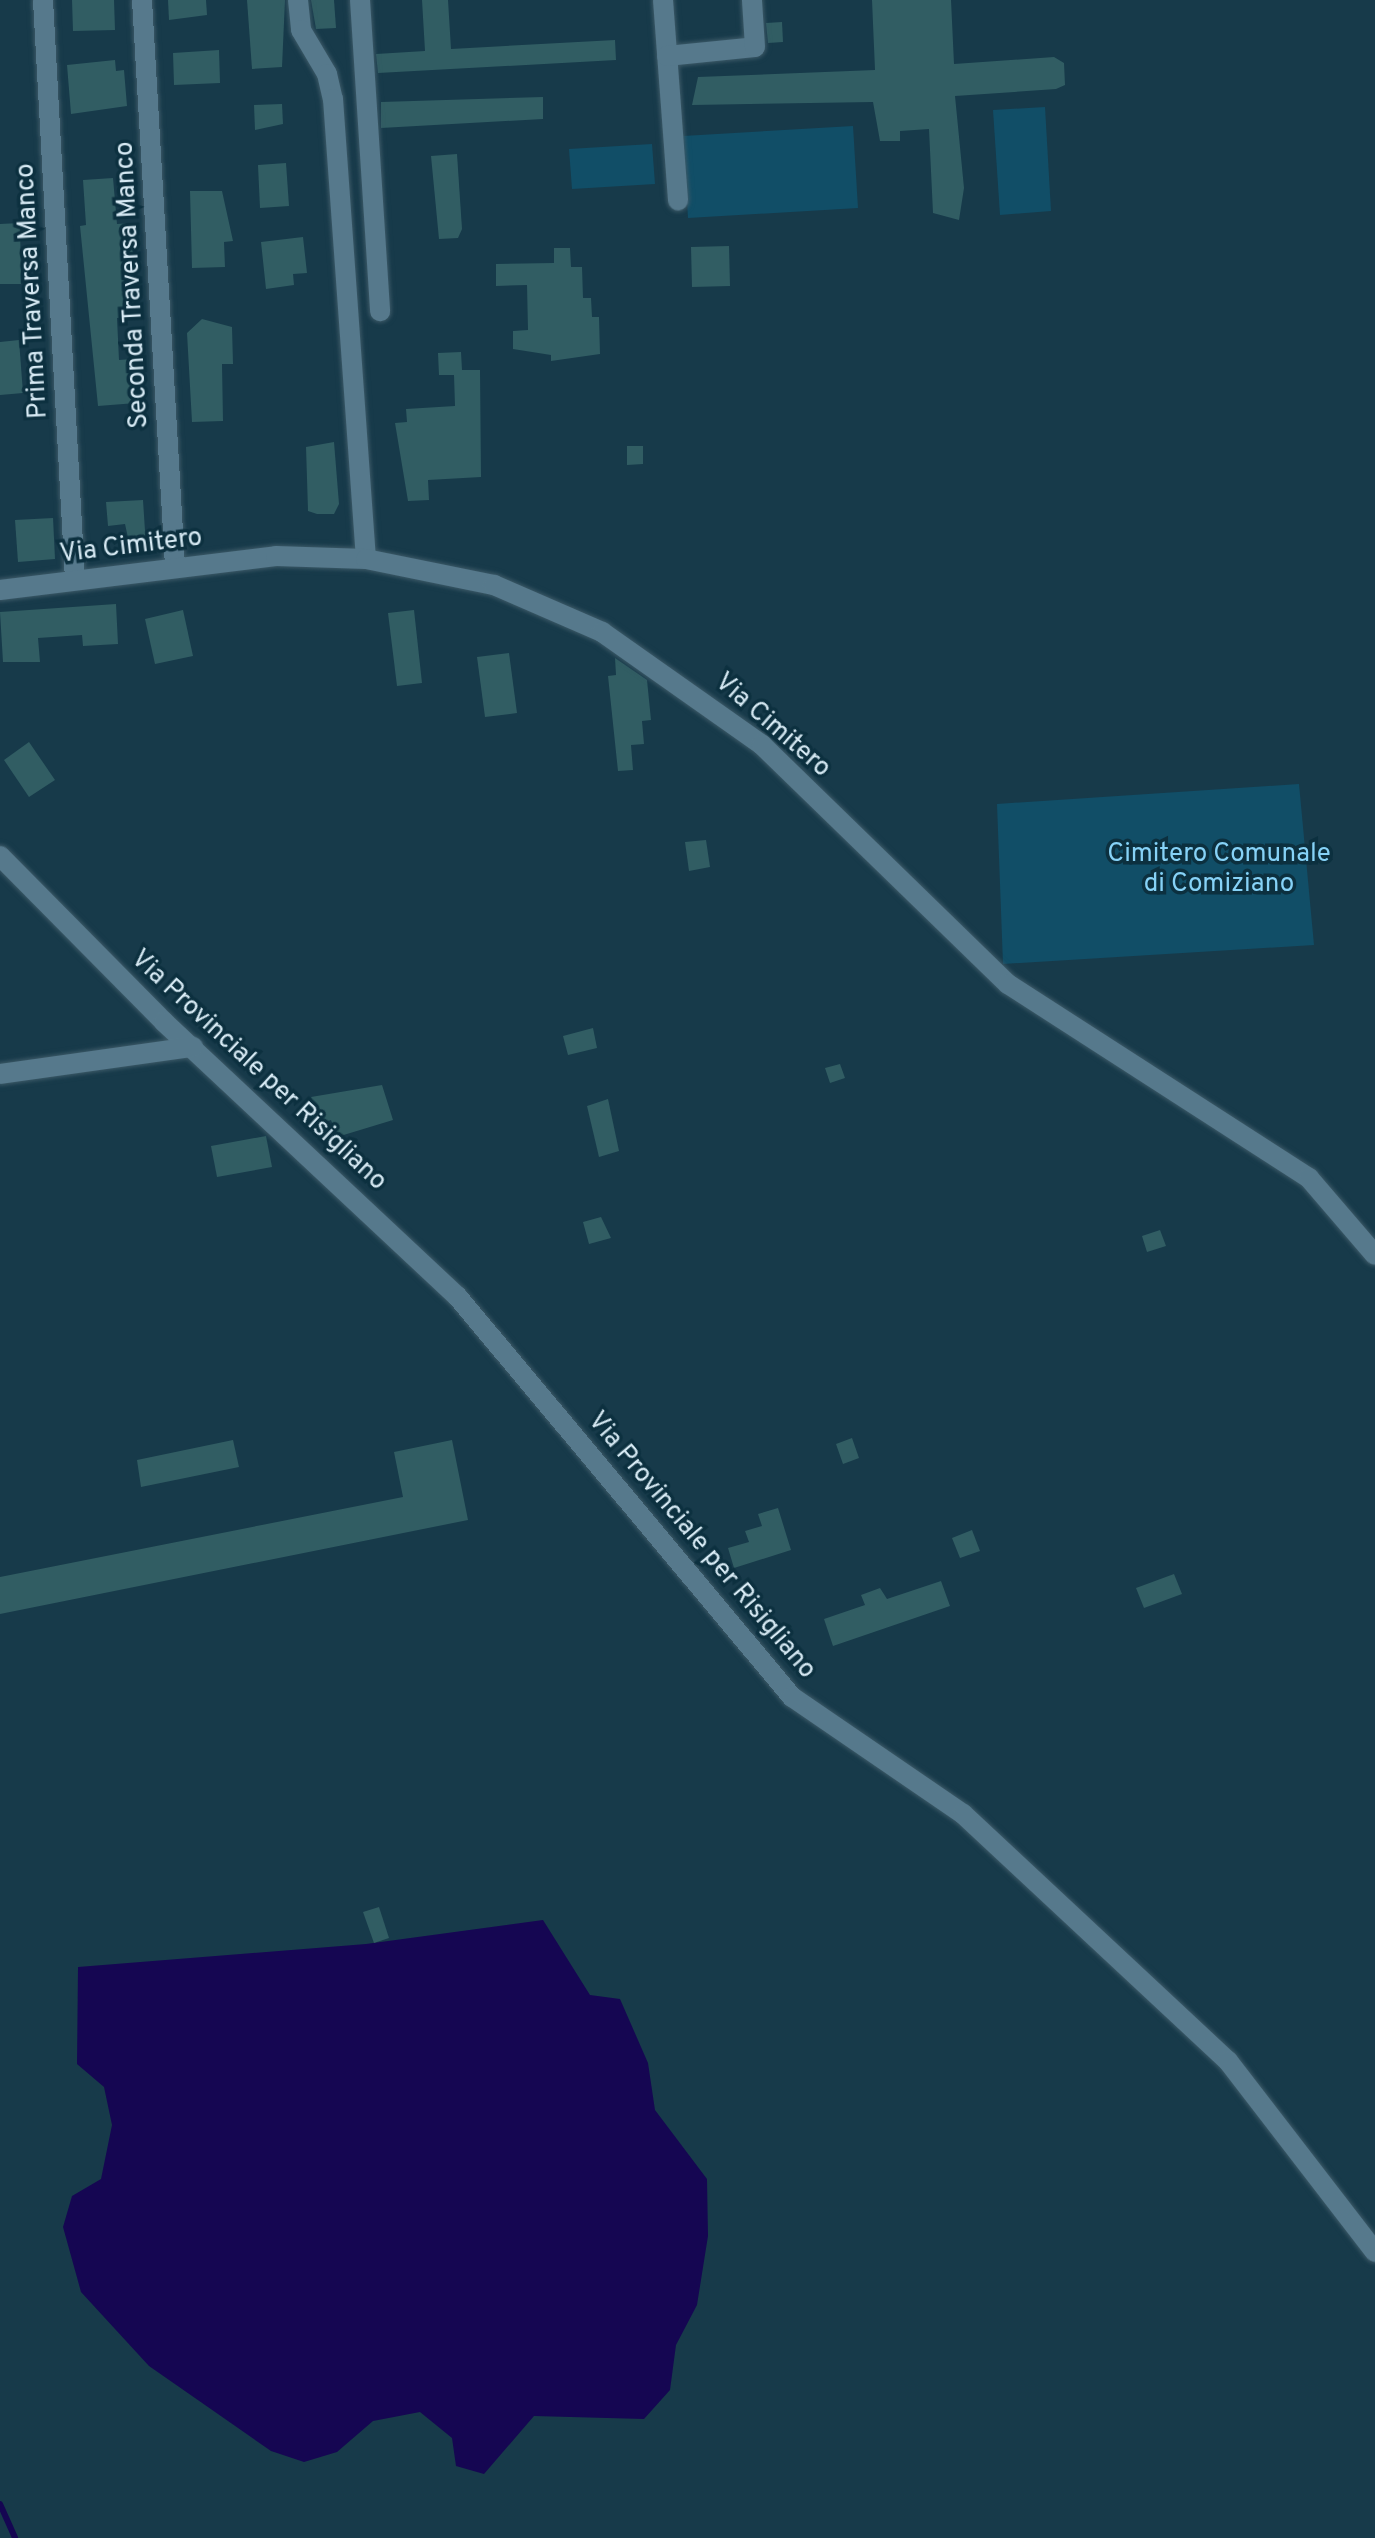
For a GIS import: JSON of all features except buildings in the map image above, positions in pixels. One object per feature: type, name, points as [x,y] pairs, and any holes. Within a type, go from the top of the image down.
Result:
[{"type":"street","name":"Prima Traversa Manco","points":[[43,0],[75,580]]},
{"type":"street","name":"Seconda Traversa Manco","points":[[142,0],[175,566]]},
{"type":"street","points":[[298,0],[301,30],[327,74],[333,99],[366,559]]},
{"type":"street","points":[[360,0],[380,311]]},
{"type":"street","points":[[663,0],[678,200]]},
{"type":"street","points":[[667,56],[755,47],[752,0]]},
{"type":"street","name":"Via Cimitero","points":[[0,590],[175,566],[276,556],[366,559],[494,585],[602,632],[674,678],[762,745],[930,916],[1008,984],[1309,1178],[1375,1255]]},
{"type":"street","name":"Via Provinciale per Risigliano","points":[[0,856],[10,878],[457,1296],[792,1697],[963,1814],[1228,2061],[1375,2252]]},
{"type":"street","points":[[0,1074],[193,1047]]},
{"type":"green space","points":[[1045,107],[1051,211],[1000,215],[993,110]]},
{"type":"green space","points":[[853,126],[858,208],[688,218],[683,136]]},
{"type":"green space","points":[[652,144],[655,184],[572,189],[569,149]]},
{"type":"green space","name":"Cimitero Comunale di Comiziano","points":[[1299,784],[1314,945],[1003,964],[997,804]]},
{"type":"shaded area","points":[[543,1920],[590,1995],[620,1999],[648,2063],[655,2110],[707,2179],[708,2236],[697,2305],[676,2345],[670,2390],[644,2419],[534,2416],[484,2474],[456,2466],[452,2438],[420,2412],[373,2421],[337,2452],[304,2462],[271,2451],[149,2366],[81,2292],[63,2227],[72,2196],[101,2179],[112,2125],[104,2087],[77,2064],[78,1967],[366,1944]]},
{"type":"waterway","points":[[0,2504],[15,2538]]}]
